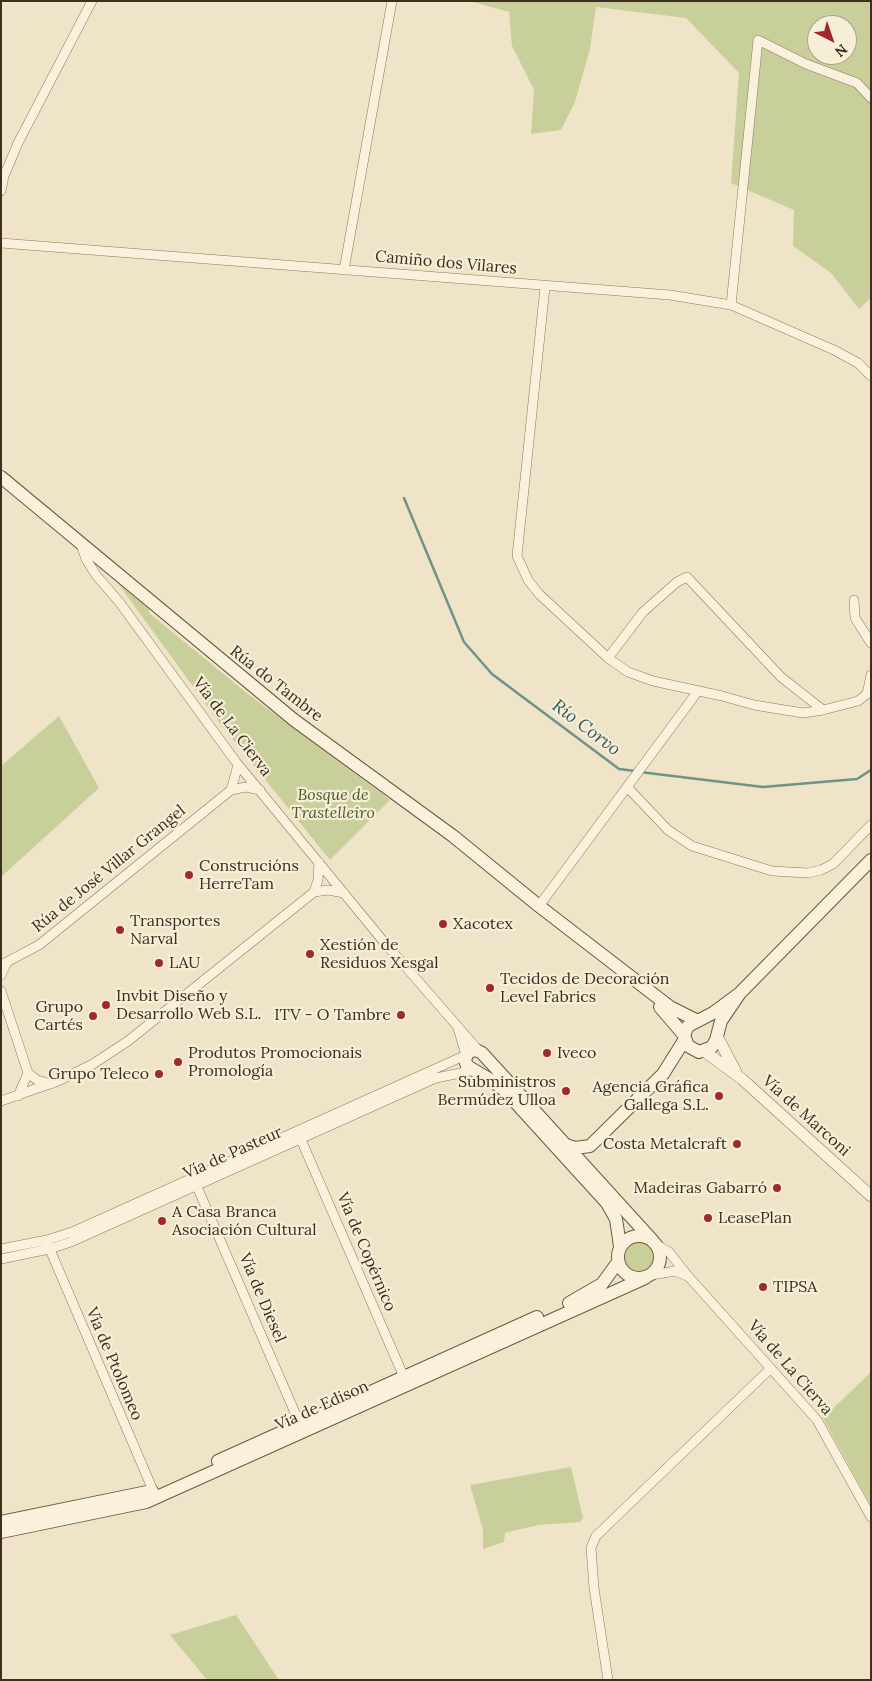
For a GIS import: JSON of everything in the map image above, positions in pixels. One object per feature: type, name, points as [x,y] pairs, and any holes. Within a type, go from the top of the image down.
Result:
[{"type":"main road","name":"Rúa do Tambre","points":[[1,477],[81,544],[101,569],[294,720],[453,836],[539,906]]},
{"type":"main road","points":[[588,1169],[587,1156],[590,1146],[663,1074],[712,1047],[721,1021],[740,994],[871,860]]},
{"type":"main road","points":[[539,906],[676,1012],[709,1022],[717,1034]]},
{"type":"main road","points":[[634,980],[676,1023],[685,1037],[688,1046],[701,1052]]},
{"type":"main road","points":[[663,1074],[685,1037],[688,1026],[740,994]]},
{"type":"main road","points":[[475,1070],[483,1065],[481,1053],[474,1050],[466,1055],[467,1066],[506,1092],[607,1203],[616,1219],[620,1246],[618,1262],[625,1274],[638,1278],[648,1276],[660,1262],[655,1243],[642,1236],[630,1237],[620,1246]]},
{"type":"main road","name":"Vía de La Cierva","points":[[481,1053],[655,1243]]},
{"type":"main road","points":[[566,1145],[575,1148],[590,1146]]},
{"type":"main road","name":"Vía de Edison","points":[[1,1532],[133,1506],[155,1494],[405,1381],[581,1298],[608,1278],[618,1262]]},
{"type":"main road","name":"Vía de Edison","points":[[405,1381],[648,1276]]},
{"type":"main road","name":"Vía de Edison","points":[[1,1522],[155,1494]]},
{"type":"street","points":[[1,191],[4,176],[22,135],[92,1]]},
{"type":"street","points":[[344,270],[392,1]]},
{"type":"street","points":[[731,305],[758,40],[806,64],[857,83],[871,98]]},
{"type":"street","name":"Camiño dos Vilares","points":[[1,243],[670,295],[731,305],[834,350],[858,363],[871,376]]},
{"type":"street","points":[[545,286],[517,556],[528,580],[539,594],[608,658],[628,672],[653,681],[754,705],[803,713],[823,710],[863,698],[869,689],[871,675]]},
{"type":"street","name":"Vía de La Cierva","points":[[101,569],[238,764],[344,894],[481,1053]]},
{"type":"street","points":[[608,658],[644,612],[677,582],[688,577],[781,676],[823,710]]},
{"type":"street","points":[[854,600],[855,618],[871,643]]},
{"type":"street","points":[[539,906],[698,691]]},
{"type":"street","points":[[238,764],[233,788],[260,790]]},
{"type":"street","name":"Rúa de José Villar Grangel","points":[[4,963],[39,945],[248,776]]},
{"type":"street","points":[[628,788],[668,830],[692,846],[772,871],[808,873],[822,870],[833,864],[871,825]]},
{"type":"street","points":[[317,890],[318,862]]},
{"type":"street","points":[[1,1101],[52,1084],[93,1064],[128,1041],[332,878]]},
{"type":"street","points":[[317,890],[344,894]]},
{"type":"street","points":[[1,976],[4,963]]},
{"type":"street","points":[[1,991],[35,1091]]},
{"type":"street","name":"Vía de La Cierva","points":[[456,1024],[466,1055]]},
{"type":"street","name":"Vía de Marconi","points":[[717,1034],[742,1079]]},
{"type":"street","name":"Vía de Marconi","points":[[701,1052],[742,1079],[871,1196]]},
{"type":"street","name":"Vía de Pasteur","points":[[1,1249],[71,1242],[197,1186],[298,1135],[466,1055]]},
{"type":"street","name":"Vía de Pasteur","points":[[1,1259],[48,1245],[72,1232],[192,1177],[436,1078],[475,1070]]},
{"type":"street","points":[[29,1076],[52,1084]]},
{"type":"street","points":[[18,1096],[29,1076]]},
{"type":"street","name":"Vía de Copérnico","points":[[298,1135],[405,1381]]},
{"type":"street","name":"Vía de Diesel","points":[[192,1177],[301,1428]]},
{"type":"street","name":"Vía de La Cierva","points":[[655,1243],[669,1252],[688,1276],[817,1420],[871,1517]]},
{"type":"street","name":"Vía de Ptolomeo","points":[[48,1245],[155,1494]]},
{"type":"street","points":[[648,1276],[675,1271],[688,1276]]},
{"type":"street","points":[[608,1680],[594,1588],[591,1548],[596,1536],[770,1369]]},
{"type":"green space","points":[[470,1],[871,1],[871,298],[859,309],[831,273],[793,246],[794,210],[731,183],[739,73],[686,18],[596,7],[590,49],[575,102],[561,130],[531,134],[534,90],[512,46],[509,12]]},
{"type":"green space","name":"Bosque de Trastelleiro","points":[[117,582],[149,609],[149,613],[248,694],[390,800],[330,860],[221,725]]},
{"type":"green space","points":[[59,716],[99,788],[1,877],[1,766]]},
{"type":"green space","points":[[639,1242],[650,1246],[654,1257],[650,1268],[639,1272],[628,1268],[624,1257],[628,1246]]},
{"type":"green space","points":[[871,1372],[871,1506],[823,1418]]},
{"type":"green space","points":[[571,1467],[583,1518],[580,1522],[538,1525],[505,1533],[504,1542],[483,1549],[483,1530],[470,1485]]},
{"type":"green space","points":[[236,1615],[279,1680],[207,1680],[170,1635]]},
{"type":"waterway","name":"Río Corvo","points":[[404,498],[464,642],[492,674],[619,769],[635,771]]},
{"type":"waterway","name":"Río Corvo","points":[[640,772],[763,787],[857,779],[871,770]]},
{"type":"place","name":"Construcións HerreTam","points":[[189,875]]},
{"type":"place","name":"Xacotex","points":[[443,924]]},
{"type":"place","name":"Transportes Narval","points":[[120,930]]},
{"type":"place","name":"Xestión de Residuos Xesgal","points":[[310,954]]},
{"type":"place","name":"LAU","points":[[159,963]]},
{"type":"place","name":"Tecidos de Decoración Level Fabrics","points":[[490,988]]},
{"type":"place","name":"Invbit Diseño y Desarrollo Web S.L.","points":[[106,1005]]},
{"type":"place","name":"ITV - O Tambre","points":[[401,1015]]},
{"type":"place","name":"Grupo Cartés","points":[[93,1016]]},
{"type":"place","name":"Iveco","points":[[547,1053]]},
{"type":"place","name":"Produtos Promocionais Promología","points":[[178,1062]]},
{"type":"place","name":"Grupo Teleco","points":[[159,1074]]},
{"type":"place","name":"Subministros Bermúdez Ulloa","points":[[566,1091]]},
{"type":"place","name":"Agencia Gráfica Gallega S.L.","points":[[719,1096]]},
{"type":"place","name":"Costa Metalcraft","points":[[737,1144]]},
{"type":"place","name":"Madeiras Gabarró","points":[[777,1188]]},
{"type":"place","name":"LeasePlan","points":[[708,1218]]},
{"type":"place","name":"A Casa Branca Asociación Cultural","points":[[162,1221]]},
{"type":"place","name":"TIPSA","points":[[763,1287]]}]
